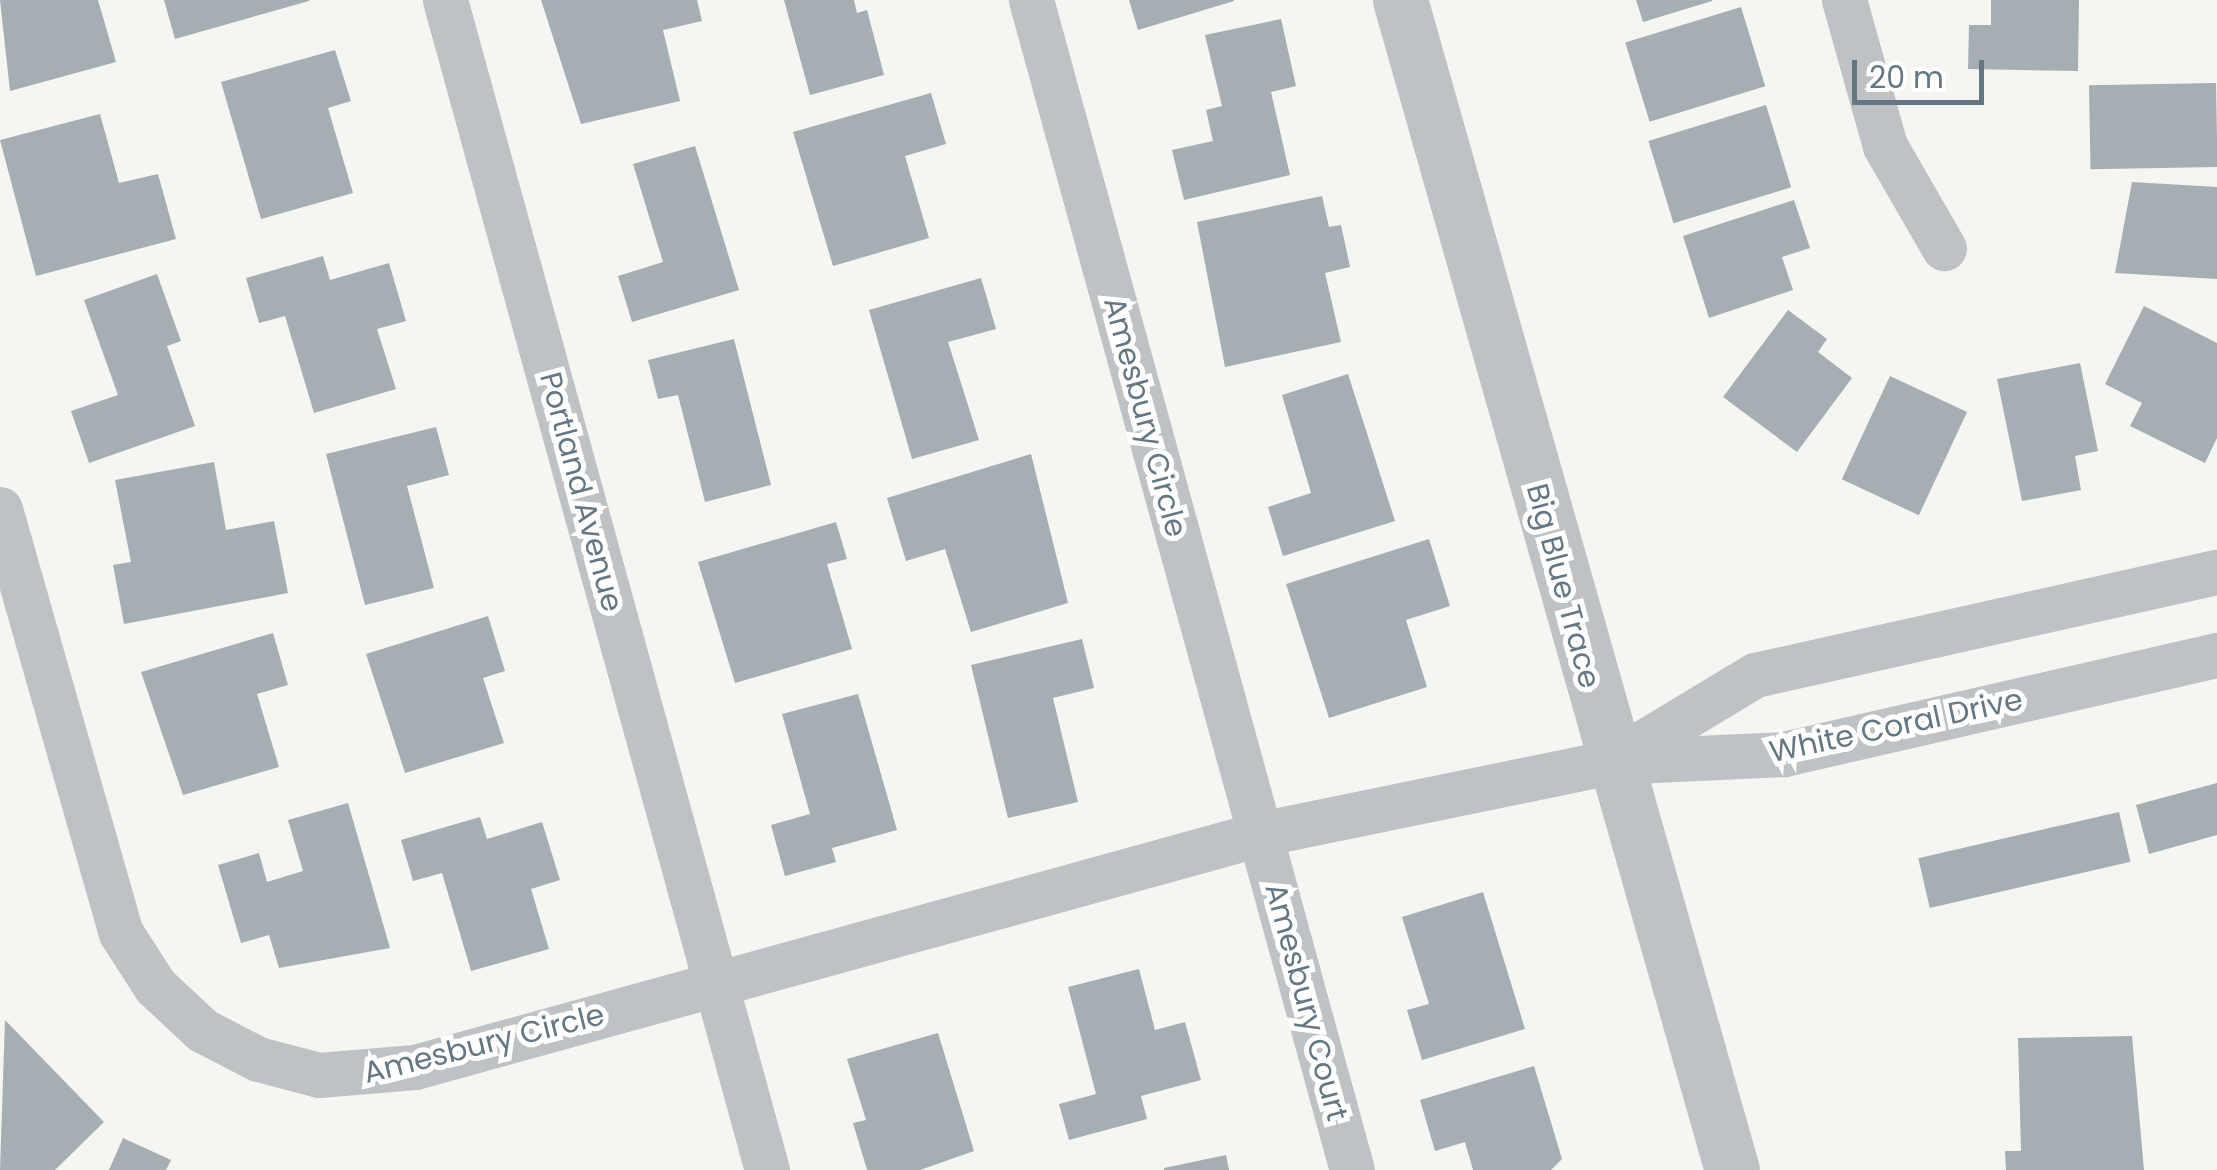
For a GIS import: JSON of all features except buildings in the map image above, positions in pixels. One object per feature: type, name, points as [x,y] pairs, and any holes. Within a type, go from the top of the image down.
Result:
[{"type":"street","name":"Portland Avenue","points":[[445,0],[767,1170]]},
{"type":"street","name":"Amesbury Circle","points":[[1030,0],[1260,834]]},
{"type":"street","name":"Big Blue Trace","points":[[1400,0],[1611,762],[1732,1170]]},
{"type":"street","points":[[1844,0],[1885,146],[1944,248]]},
{"type":"street","name":"Amesbury Circle","points":[[0,510],[120,933],[155,986],[202,1030],[258,1060],[319,1075],[383,1074],[1260,834],[1611,762]]},
{"type":"street","points":[[1611,762],[1755,674],[2217,572]]},
{"type":"street","name":"White Coral Drive","points":[[1611,762],[1784,754],[2217,655]]},
{"type":"street","name":"Amesbury Court","points":[[1260,834],[1352,1170]]}]
